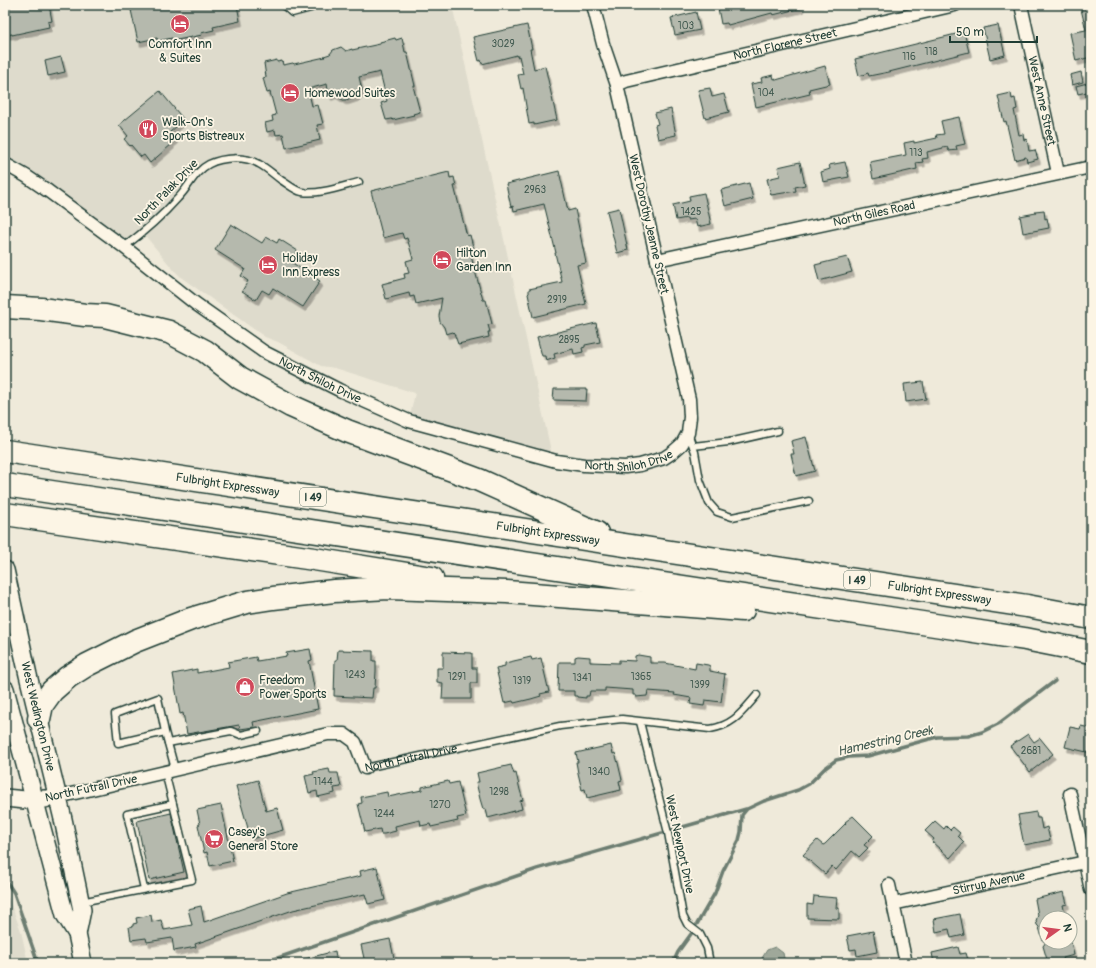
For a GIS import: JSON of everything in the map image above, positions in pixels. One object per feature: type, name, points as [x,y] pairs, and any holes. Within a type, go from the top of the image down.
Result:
[{"type":"highway","points":[[5,307],[41,309],[85,315],[106,316],[169,332],[205,351],[240,378],[291,406],[347,431],[479,480],[622,544]]},
{"type":"highway","name":"Fulbright Expressway","points":[[5,451],[1027,606],[1091,618]]},
{"type":"highway","points":[[5,485],[922,623],[1025,639],[1091,652]]},
{"type":"highway","points":[[5,514],[314,559],[427,577],[507,592]]},
{"type":"highway","points":[[39,719],[42,705],[52,691],[68,677],[87,666],[162,630],[191,619],[247,602],[334,591],[388,588],[507,592],[922,623]]},
{"type":"main road","name":"West Wedington Drive","points":[[5,570],[28,676],[58,797],[82,910],[77,934]]},
{"type":"main road","name":"West Wedington Drive","points":[[5,689],[65,915],[77,934],[83,963]]},
{"type":"main road","name":"North Futrall Drive","points":[[5,798],[34,800],[58,797]]},
{"type":"street","name":"West Dorothy Jeanne Street","points":[[593,5],[603,44],[617,86],[689,399],[690,417],[688,445]]},
{"type":"street","name":"North Florene Street","points":[[617,86],[626,81],[955,5]]},
{"type":"street","name":"West Anne Street","points":[[1021,5],[1058,173]]},
{"type":"street","name":"North Shiloh Drive","points":[[5,164],[26,176],[124,247],[196,304],[264,352],[332,387],[409,421],[556,461],[584,465],[625,467],[640,465],[664,458],[688,445]]},
{"type":"street","name":"North Giles Road","points":[[657,260],[1091,167]]},
{"type":"street","name":"North Futrall Drive","points":[[58,797],[328,734],[344,734],[355,742],[365,768]]},
{"type":"street","points":[[1070,794],[1091,890]]},
{"type":"street","name":"Stirrup Avenue","points":[[893,904],[1085,862]]},
{"type":"street","points":[[889,885],[906,963]]},
{"type":"lane","points":[[283,5],[292,13],[311,8],[313,5]]},
{"type":"lane","name":"North Palak Drive","points":[[124,247],[143,232],[180,197],[199,172],[207,165],[219,160],[232,158],[258,163],[294,188],[301,191],[309,192],[359,182]]},
{"type":"lane","points":[[778,431],[729,442],[688,445],[709,503],[716,512],[732,517],[809,501]]},
{"type":"lane","name":"North Futrall Drive","points":[[365,768],[560,726],[622,720],[710,729],[721,727],[732,722],[757,695]]},
{"type":"lane","points":[[80,902],[192,880],[184,859],[176,826],[168,743],[158,698],[115,714],[118,743],[165,732]]},
{"type":"lane","name":"West Newport Drive","points":[[640,722],[668,833],[683,916],[687,924],[700,934],[707,948],[710,963]]},
{"type":"lane","points":[[168,743],[231,731],[241,735],[258,731]]},
{"type":"lane","points":[[144,890],[127,814],[173,804]]},
{"type":"lane","points":[[132,836],[140,834]]},
{"type":"lane","points":[[136,853],[143,851]]},
{"type":"lane","points":[[140,869],[147,867]]},
{"type":"shaded area","points":[[5,5],[452,5],[553,460],[409,421],[415,393],[335,368],[321,366],[278,342],[265,337],[182,278],[143,233],[124,247],[5,164]]},
{"type":"shaded area","points":[[5,894],[9,899],[21,931],[28,963],[5,963]]},
{"type":"shaded area","points":[[775,947],[783,953],[785,963],[759,963],[767,950]]},
{"type":"building","points":[[5,5],[49,5],[52,21],[48,22],[49,27],[12,35],[5,35]]},
{"type":"building","name":"Comfort Inn & Suites","points":[[149,5],[237,5],[240,21],[213,27],[214,30],[201,33],[202,35],[172,41],[172,38],[158,41],[157,38],[138,42],[131,10]]},
{"type":"building","points":[[723,5],[801,5],[801,8],[773,15],[772,13],[728,25],[727,23],[721,24],[718,8],[724,7]]},
{"type":"building","points":[[1080,5],[1091,5],[1091,57],[1076,61],[1070,33],[1086,30]]},
{"type":"building","points":[[696,12],[700,30],[675,35],[671,18]]},
{"type":"building","points":[[527,25],[534,69],[545,66],[557,120],[534,125],[534,123],[529,124],[523,88],[521,89],[518,75],[523,74],[519,56],[517,57],[517,55],[482,64],[481,60],[479,61],[473,37]]},
{"type":"building","points":[[998,25],[1005,55],[990,59],[983,28]]},
{"type":"building","points":[[964,32],[969,52],[889,72],[869,76],[868,73],[859,76],[855,59]]},
{"type":"building","name":"Homewood Suites","points":[[395,38],[396,40],[402,38],[405,52],[407,52],[415,86],[413,86],[420,112],[393,120],[386,120],[381,103],[387,101],[380,72],[359,77],[362,90],[358,96],[346,100],[343,100],[334,94],[329,96],[327,84],[308,89],[312,106],[318,105],[323,124],[317,125],[320,140],[286,148],[283,134],[276,135],[275,130],[267,132],[265,123],[273,121],[272,116],[276,115],[270,92],[267,93],[263,78],[266,77],[264,63],[277,60],[277,62],[282,61],[283,65],[294,64],[325,57],[324,56],[330,54],[333,50],[341,47],[346,51],[352,50],[380,44],[380,42]]},
{"type":"building","points":[[61,57],[65,72],[48,76],[45,61]]},
{"type":"building","points":[[825,66],[830,84],[809,89],[810,94],[756,107],[751,84],[762,82],[761,78],[773,75],[774,79],[776,78],[776,80]]},
{"type":"building","points":[[1081,72],[1083,82],[1072,85],[1070,75]]},
{"type":"building","points":[[1091,82],[1091,91],[1078,94],[1076,86]]},
{"type":"building","points":[[710,88],[712,97],[724,94],[729,112],[705,118],[698,90]]},
{"type":"building","name":"Walk-On's Sports Bistreaux","points":[[160,91],[184,120],[170,132],[176,139],[150,163],[144,155],[141,157],[124,139],[128,136],[119,125]]},
{"type":"building","points":[[1011,93],[1012,99],[1015,98],[1017,109],[1014,110],[1019,135],[1023,134],[1024,140],[1027,139],[1029,151],[1035,150],[1038,159],[1027,162],[1026,157],[1015,160],[1006,121],[1004,122],[998,96]]},
{"type":"building","points":[[671,109],[676,135],[658,139],[655,125],[658,124],[655,113]]},
{"type":"building","points":[[959,117],[965,144],[956,146],[957,150],[949,151],[947,147],[927,152],[928,158],[922,159],[923,162],[916,163],[917,169],[873,179],[870,162],[906,155],[904,143],[914,141],[914,143],[937,138],[936,135],[944,134],[941,121]]},
{"type":"building","points":[[800,162],[805,185],[795,187],[796,191],[771,195],[767,179],[780,176],[778,167]]},
{"type":"building","points":[[845,162],[849,177],[823,182],[821,172],[830,169],[829,165]]},
{"type":"building","points":[[559,171],[568,211],[575,209],[586,263],[577,265],[586,304],[533,317],[528,294],[529,289],[562,282],[544,204],[514,211],[513,206],[511,207],[506,184]]},
{"type":"building","name":"Hilton Garden Inn","points":[[449,172],[450,178],[454,177],[456,186],[454,186],[467,236],[470,235],[474,251],[470,252],[483,300],[486,300],[492,324],[488,325],[490,332],[488,332],[489,337],[458,344],[454,333],[446,334],[444,327],[440,322],[439,316],[442,298],[416,304],[414,296],[410,297],[409,293],[386,299],[382,284],[405,278],[404,274],[409,273],[406,261],[413,259],[407,238],[404,239],[402,233],[383,238],[371,191]]},
{"type":"building","points":[[749,183],[753,199],[725,206],[721,190]]},
{"type":"building","points":[[704,193],[711,224],[697,227],[695,219],[688,220],[687,218],[676,220],[673,205],[690,201],[689,196]]},
{"type":"building","points":[[619,208],[628,250],[617,253],[607,211]]},
{"type":"building","points":[[1044,210],[1045,219],[1047,218],[1049,228],[1023,233],[1020,216],[1036,213],[1035,211]]},
{"type":"building","name":"Holiday Inn Express","points":[[231,224],[262,243],[266,237],[277,243],[279,239],[298,251],[291,262],[320,281],[303,307],[273,288],[269,294],[262,290],[256,300],[242,291],[248,281],[241,276],[245,269],[215,250]]},
{"type":"building","points":[[847,257],[852,272],[819,281],[815,265]]},
{"type":"building","points":[[596,323],[600,342],[585,345],[585,347],[582,348],[583,352],[574,354],[573,349],[554,354],[555,358],[546,361],[545,356],[542,356],[537,337]]},
{"type":"building","points":[[923,382],[926,399],[906,402],[904,384]]},
{"type":"building","points":[[554,389],[587,389],[586,401],[553,400]]},
{"type":"building","points":[[806,437],[815,471],[796,476],[791,454],[794,454],[791,441]]},
{"type":"building","name":"Freedom Power Sports","points":[[310,649],[312,660],[309,661],[318,709],[253,722],[254,727],[240,729],[239,725],[187,734],[183,713],[180,714],[173,674],[197,669],[197,673],[229,667],[228,662],[256,657],[257,661],[287,656],[286,653]]},
{"type":"building","points":[[338,650],[373,651],[373,661],[376,661],[376,671],[375,688],[373,688],[372,698],[334,696],[335,660],[337,660]]},
{"type":"building","points":[[443,652],[472,653],[472,668],[477,668],[477,683],[471,683],[471,699],[442,699],[443,683],[437,682],[437,668],[443,668]]},
{"type":"building","points":[[578,656],[590,657],[590,662],[619,663],[619,660],[635,661],[635,656],[650,657],[650,663],[665,663],[695,669],[696,663],[710,666],[710,671],[725,674],[721,702],[705,700],[704,706],[690,704],[691,698],[674,695],[675,693],[648,691],[647,696],[636,697],[636,695],[633,695],[633,690],[605,688],[605,691],[590,691],[589,696],[586,696],[586,698],[574,696],[574,691],[558,691],[559,662],[575,662],[575,657]]},
{"type":"building","points":[[531,657],[532,660],[541,658],[549,692],[540,694],[541,696],[531,699],[514,703],[513,701],[504,703],[496,668],[505,666],[505,663]]},
{"type":"building","points":[[1081,726],[1090,728],[1091,753],[1065,747],[1070,727],[1080,729]]},
{"type":"building","points":[[1028,734],[1034,742],[1040,738],[1053,754],[1030,772],[1010,746]]},
{"type":"building","points":[[611,745],[613,754],[615,753],[622,780],[619,781],[621,790],[587,798],[585,789],[582,790],[576,762],[578,762],[576,753]]},
{"type":"building","points":[[511,765],[514,774],[516,773],[523,800],[520,801],[522,809],[488,818],[486,809],[483,809],[480,799],[476,782],[479,782],[477,773]]},
{"type":"building","points":[[329,769],[330,773],[338,773],[341,787],[334,788],[335,793],[318,797],[317,791],[309,793],[305,776],[314,774],[313,772]]},
{"type":"building","points":[[258,780],[266,811],[277,808],[283,830],[251,839],[236,786]]},
{"type":"building","points":[[448,781],[449,784],[458,782],[466,816],[457,818],[458,821],[431,827],[430,824],[421,826],[420,820],[395,826],[396,831],[384,834],[381,834],[380,829],[365,832],[358,804],[362,803],[361,797],[387,792],[388,797],[422,790],[422,787]]},
{"type":"building","name":"Casey's General Store","points":[[221,805],[233,861],[210,866],[207,852],[204,853],[198,825],[200,824],[197,810]]},
{"type":"building","points":[[1036,812],[1037,818],[1040,818],[1042,829],[1047,827],[1050,840],[1024,845],[1018,815]]},
{"type":"building","points":[[171,813],[184,872],[149,880],[137,821]]},
{"type":"building","points":[[853,816],[873,836],[864,845],[868,848],[859,857],[852,851],[836,870],[832,866],[825,874],[803,855],[817,840],[823,845],[825,844],[846,823],[845,822]]},
{"type":"building","points":[[935,821],[944,829],[946,826],[950,830],[953,827],[960,833],[958,836],[964,842],[950,858],[932,842],[934,839],[925,831]]},
{"type":"building","points":[[377,867],[385,900],[368,904],[365,894],[293,910],[195,944],[196,947],[174,951],[172,938],[147,942],[146,938],[131,940],[129,927],[137,923],[136,918],[151,915],[152,922],[161,920],[164,930],[192,925],[188,909],[201,906],[204,922],[287,893],[361,876],[360,871]]},
{"type":"building","points":[[1064,892],[1067,904],[1063,905],[1064,910],[1038,910],[1038,915],[1035,899]]},
{"type":"building","points":[[814,896],[837,898],[836,908],[839,908],[839,919],[807,918],[807,904],[813,905]]},
{"type":"building","points":[[960,914],[964,935],[951,938],[949,929],[936,932],[934,919]]},
{"type":"building","points":[[1038,915],[1038,926],[1036,921]]},
{"type":"building","points":[[873,931],[877,952],[857,956],[856,949],[850,950],[847,936]]},
{"type":"building","points":[[390,939],[395,963],[365,963],[361,945]]},
{"type":"building","points":[[958,947],[960,954],[966,953],[969,963],[934,963],[932,953]]},
{"type":"building","points":[[1044,950],[1073,950],[1074,955],[1063,958],[1064,960],[1048,963]]},
{"type":"building","points":[[335,951],[337,963],[301,963],[301,960]]},
{"type":"waterway","name":"Hamestring Creek","points":[[697,924],[715,893],[723,871],[739,840],[742,815],[747,809],[764,801],[798,790],[809,784],[824,769],[836,760],[849,757],[868,756],[937,737],[968,736],[982,732],[998,724],[1055,681]]},
{"type":"waterway","points":[[672,830],[746,809]]},
{"type":"waterway","points":[[263,963],[537,869],[662,833]]},
{"type":"waterway","points":[[5,879],[14,893],[38,963]]},
{"type":"waterway","name":"Hamestring Creek","points":[[673,963],[678,952],[691,934]]},
{"type":"place","name":"Comfort Inn & Suites","points":[[180,24]]},
{"type":"place","name":"Homewood Suites","points":[[290,93]]},
{"type":"place","name":"Walk-On's Sports Bistreaux","points":[[148,129]]},
{"type":"place","name":"Hilton Garden Inn","points":[[442,260]]},
{"type":"place","name":"Holiday Inn Express","points":[[268,265]]},
{"type":"place","name":"Freedom Power Sports","points":[[245,687]]},
{"type":"place","name":"Casey's General Store","points":[[214,839]]}]
